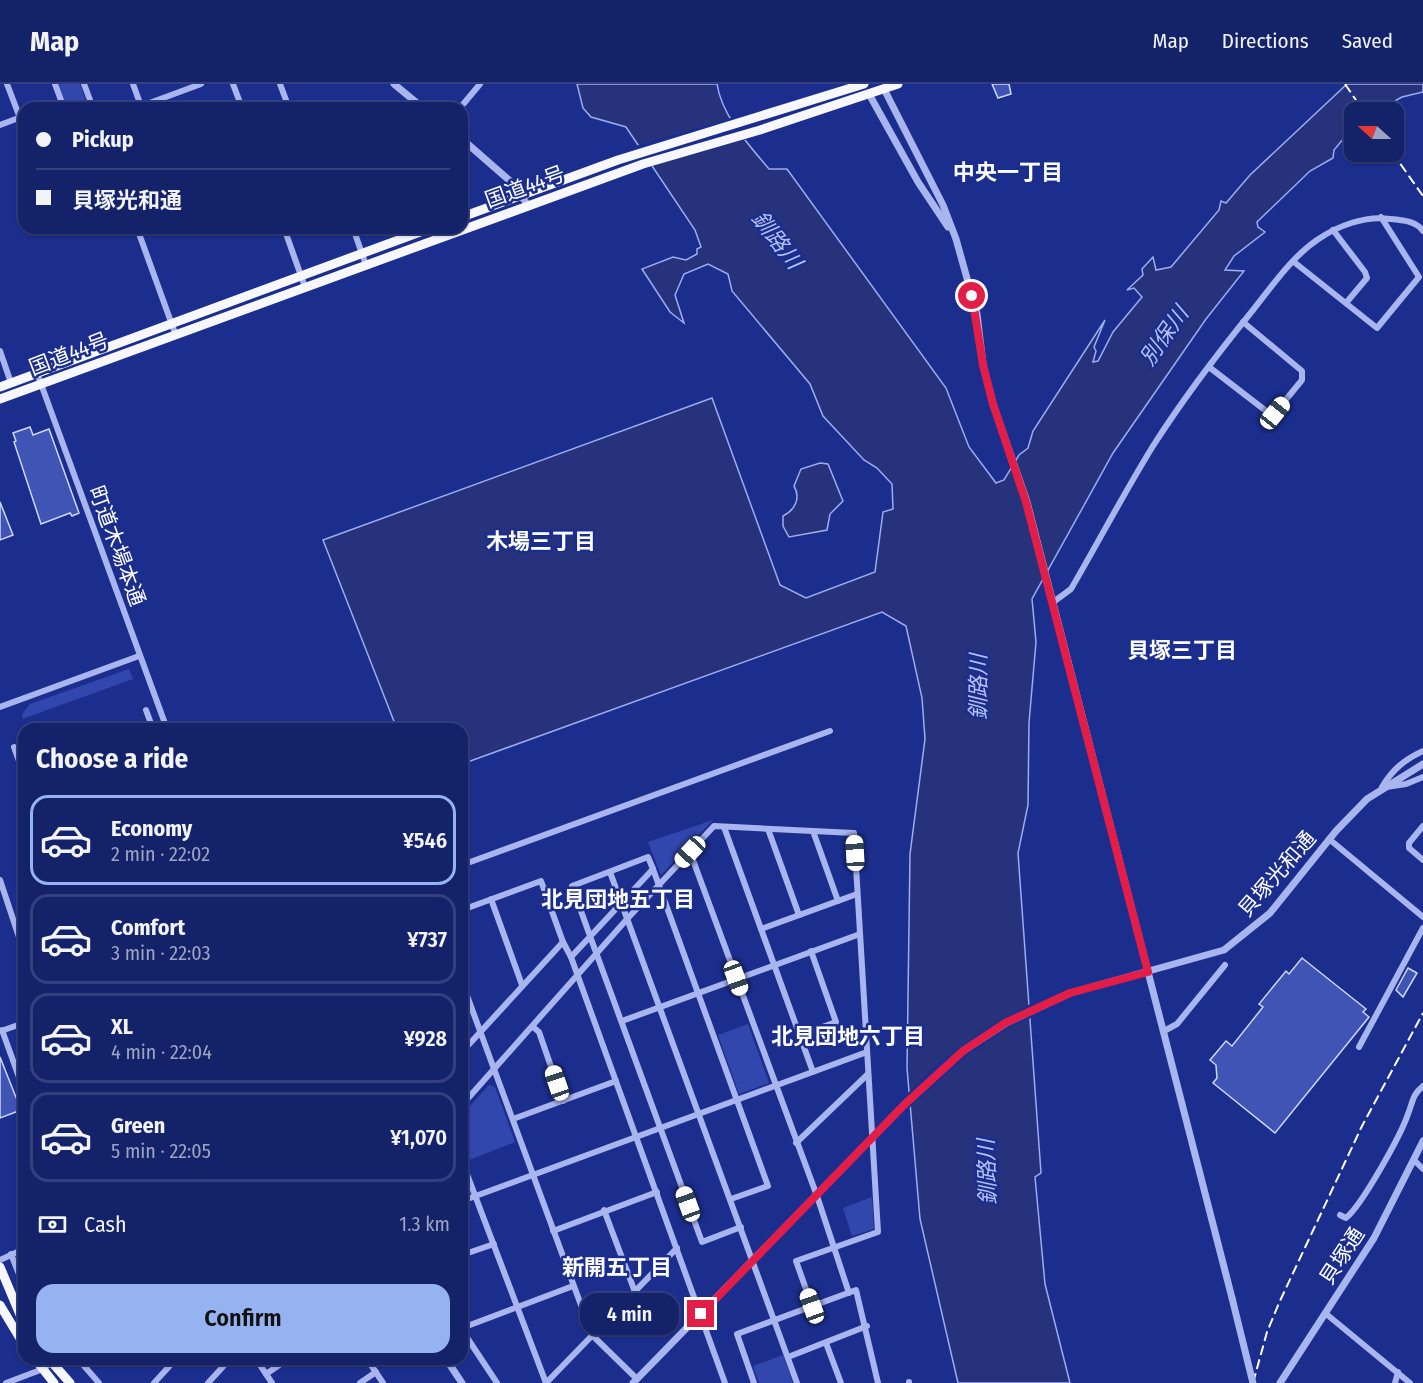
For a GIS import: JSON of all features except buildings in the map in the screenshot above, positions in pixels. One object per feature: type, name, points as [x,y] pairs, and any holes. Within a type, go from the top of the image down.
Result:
[{"type":"highway","points":[[864,84],[869,94]]},
{"type":"highway","name":"国道44号","points":[[468,215],[637,154],[864,84]]},
{"type":"highway","name":"国道44号","points":[[468,227],[644,164],[760,130],[869,94],[883,86],[898,84]]},
{"type":"highway","name":"国道44号","points":[[0,387],[415,234]]},
{"type":"highway","name":"国道44号","points":[[0,399],[450,234]]},
{"type":"highway","points":[[0,1268],[18,1310]]},
{"type":"highway","points":[[0,1305],[18,1335]]},
{"type":"highway","points":[[39,1365],[54,1383]]},
{"type":"highway","points":[[54,1365],[70,1383]]},
{"type":"street","points":[[7,84],[18,108]]},
{"type":"street","points":[[55,84],[62,102]]},
{"type":"street","points":[[84,84],[91,102]]},
{"type":"street","points":[[133,84],[138,102]]},
{"type":"street","points":[[150,102],[184,87],[201,84]]},
{"type":"street","points":[[233,84],[240,102]]},
{"type":"street","points":[[280,84],[287,102]]},
{"type":"street","points":[[394,84],[416,102]]},
{"type":"street","points":[[465,102],[480,84]]},
{"type":"street","points":[[883,86],[943,206],[956,239],[977,314],[983,365],[990,394],[1012,454],[1052,603],[1253,1383]]},
{"type":"street","points":[[869,94],[918,182],[956,239]]},
{"type":"street","points":[[0,126],[18,119]]},
{"type":"street","points":[[468,145],[522,195],[528,205]]},
{"type":"street","points":[[1052,603],[1071,589],[1154,444],[1243,322],[1294,262],[1316,241],[1333,230],[1360,220],[1382,217],[1412,223],[1423,231]]},
{"type":"street","points":[[1294,262],[1377,328],[1419,277],[1382,217]]},
{"type":"street","points":[[1333,230],[1365,272],[1366,278],[1346,303]]},
{"type":"street","points":[[139,234],[175,333]]},
{"type":"street","points":[[286,234],[305,287]]},
{"type":"street","points":[[355,234],[366,265]]},
{"type":"street","points":[[1209,367],[1270,414],[1275,413],[1302,380],[1302,371],[1243,322]]},
{"type":"street","points":[[0,351],[11,383]]},
{"type":"street","name":"町道木場本通","points":[[37,373],[165,723]]},
{"type":"street","points":[[0,707],[139,656]]},
{"type":"street","points":[[146,710],[151,723]]},
{"type":"street","points":[[468,862],[830,731]]},
{"type":"street","points":[[14,747],[18,758]]},
{"type":"street","points":[[1382,787],[1392,770],[1407,758],[1423,751]]},
{"type":"street","name":"貝塚光和通","points":[[871,1138],[904,1105],[977,1040],[1035,1008],[1070,993],[1207,956],[1236,942],[1270,913],[1329,839],[1367,799],[1382,787],[1423,764]]},
{"type":"street","points":[[1382,787],[1406,784],[1423,777]]},
{"type":"street","points":[[468,1098],[533,1028],[596,953],[714,826],[854,832],[878,1232],[796,1261],[812,1306]]},
{"type":"street","points":[[1423,826],[1409,843],[1409,848],[1423,860]]},
{"type":"street","points":[[724,827],[813,1072]]},
{"type":"street","points":[[768,829],[799,915]]},
{"type":"street","points":[[813,831],[838,901]]},
{"type":"street","points":[[1329,839],[1423,917]]},
{"type":"street","points":[[690,852],[817,1196],[849,1293]]},
{"type":"street","points":[[731,1199],[768,1186],[648,857],[573,886],[702,1242],[741,1227]]},
{"type":"street","points":[[571,957],[653,869]]},
{"type":"street","points":[[610,872],[797,1383]]},
{"type":"street","points":[[0,880],[18,934]]},
{"type":"street","points":[[468,908],[541,881],[562,942],[571,957],[637,1136],[725,1383]]},
{"type":"street","points":[[761,929],[857,894]]},
{"type":"street","points":[[491,899],[522,984]]},
{"type":"street","points":[[1359,1047],[1423,928]]},
{"type":"street","points":[[622,1021],[860,934]]},
{"type":"street","points":[[468,1045],[562,942]]},
{"type":"street","points":[[800,1035],[836,1022],[811,951]]},
{"type":"street","points":[[1164,1031],[1177,1024],[1225,965]]},
{"type":"street","points":[[468,997],[592,1335],[635,1381],[871,1138]]},
{"type":"street","points":[[18,1025],[1,1030],[18,1066]]},
{"type":"street","points":[[533,1028],[539,1032],[563,1101]]},
{"type":"street","points":[[468,1199],[867,1052]]},
{"type":"street","points":[[796,1143],[868,1074]]},
{"type":"street","points":[[513,1119],[616,1081]]},
{"type":"street","points":[[1340,1215],[1346,1218],[1366,1193],[1408,1114],[1414,1095],[1423,1086]]},
{"type":"street","name":"貝塚通","points":[[1280,1383],[1374,1238],[1423,1141]]},
{"type":"street","points":[[1414,1160],[1423,1169]]},
{"type":"street","points":[[468,1176],[546,1383],[677,1248]]},
{"type":"street","points":[[554,1231],[604,1210],[657,1192]]},
{"type":"street","points":[[604,1210],[634,1292]]},
{"type":"street","points":[[468,1253],[494,1244]]},
{"type":"street","points":[[0,1260],[18,1252]]},
{"type":"street","points":[[11,1254],[18,1272]]},
{"type":"street","points":[[468,1327],[573,1286]]},
{"type":"street","points":[[754,1383],[737,1334],[856,1290],[867,1326],[878,1383]]},
{"type":"street","points":[[1325,1313],[1410,1383]]},
{"type":"street","points":[[788,1357],[867,1326]]},
{"type":"street","points":[[468,1338],[497,1383]]},
{"type":"street","points":[[826,1343],[841,1383]]},
{"type":"street","points":[[6,1383],[43,1370],[47,1365]]},
{"type":"street","points":[[83,1365],[99,1383]]},
{"type":"street","points":[[154,1383],[170,1365]]},
{"type":"street","points":[[208,1383],[224,1365]]},
{"type":"street","points":[[260,1365],[272,1383]]},
{"type":"street","points":[[266,1374],[279,1365]]},
{"type":"street","points":[[371,1365],[383,1383]]},
{"type":"street","points":[[451,1365],[462,1383]]},
{"type":"street","points":[[360,1383],[376,1372]]},
{"type":"street","points":[[1395,1383],[1398,1372]]},
{"type":"shaded area","points":[[58,84],[80,84],[86,102],[64,102]]},
{"type":"shaded area","points":[[129,669],[133,679],[22,719],[23,713],[30,704]]},
{"type":"shaded area","points":[[713,820],[661,875],[648,842]]},
{"type":"shaded area","points":[[748,1024],[769,1083],[739,1094],[718,1035]]},
{"type":"shaded area","points":[[489,1085],[495,1087],[515,1142],[469,1160],[468,1108]]},
{"type":"shaded area","points":[[872,1197],[874,1229],[852,1236],[843,1208]]},
{"type":"shaded area","points":[[783,1355],[793,1383],[759,1383],[753,1366]]},
{"type":"water","points":[[577,84],[717,84],[724,107],[745,140],[769,169],[787,169],[946,388],[969,447],[996,483],[1004,480],[1019,455],[1028,448],[1033,431],[1105,320],[1094,347],[1096,351],[1093,362],[1098,361],[1113,332],[1142,297],[1134,288],[1127,290],[1143,275],[1142,269],[1153,257],[1156,270],[1171,267],[1219,210],[1221,201],[1226,203],[1250,175],[1347,84],[1423,84],[1423,92],[1402,97],[1393,102],[1344,102],[1344,138],[1334,150],[1333,158],[1310,171],[1257,222],[1258,227],[1265,232],[1234,256],[1225,270],[1244,271],[1206,319],[1113,453],[1032,599],[1036,642],[1029,723],[1028,805],[1018,853],[1041,1173],[1035,1177],[1045,1284],[1070,1383],[958,1383],[920,1219],[907,1068],[910,854],[925,739],[922,698],[906,626],[882,612],[468,762],[468,723],[395,723],[323,540],[712,398],[780,585],[806,598],[875,572],[883,512],[893,509],[892,484],[877,468],[864,460],[823,416],[810,384],[732,291],[728,274],[708,264],[684,274],[675,295],[684,323],[670,312],[642,269],[673,257],[686,260],[697,254],[697,249],[701,247],[695,230],[626,127],[591,117],[583,108]]},
{"type":"water","points":[[820,463],[828,464],[843,501],[830,514],[827,530],[789,537],[783,526],[783,516],[796,503],[797,495],[794,486],[801,469]]},
{"type":"pier","points":[[734,117],[748,139],[649,167],[635,146]]},
{"type":"pier","points":[[1032,1003],[1033,1017],[1007,1029],[967,1056],[907,1110],[906,1095],[935,1065],[988,1027]]},
{"type":"railway","points":[[1345,84],[1357,102]]},
{"type":"railway","points":[[1399,162],[1423,196]]},
{"type":"railway","points":[[1253,1383],[1267,1332],[1279,1303],[1362,1126],[1423,1013]]},
{"type":"district","name":"中央一丁目","points":[[1008,172]]},
{"type":"district","name":"木場三丁目","points":[[541,541]]},
{"type":"district","name":"貝塚三丁目","points":[[1182,650]]},
{"type":"district","name":"北見団地五丁目","points":[[618,899]]},
{"type":"district","name":"北見団地六丁目","points":[[848,1036]]},
{"type":"district","name":"新開五丁目","points":[[617,1267]]},
{"type":"route","points":[[701,1314],[924,1085],[977,1040],[1005,1023],[1070,993],[1148,972],[1026,502],[1012,454],[993,404],[983,365],[977,314],[972,296]]},
{"type":"water label","name":"釧路川","points":[[777,240]]},
{"type":"water label","name":"別保川","points":[[1164,336]]},
{"type":"water label","name":"釧路川","points":[[978,687]]},
{"type":"water label","name":"釧路川","points":[[987,1172]]}]
